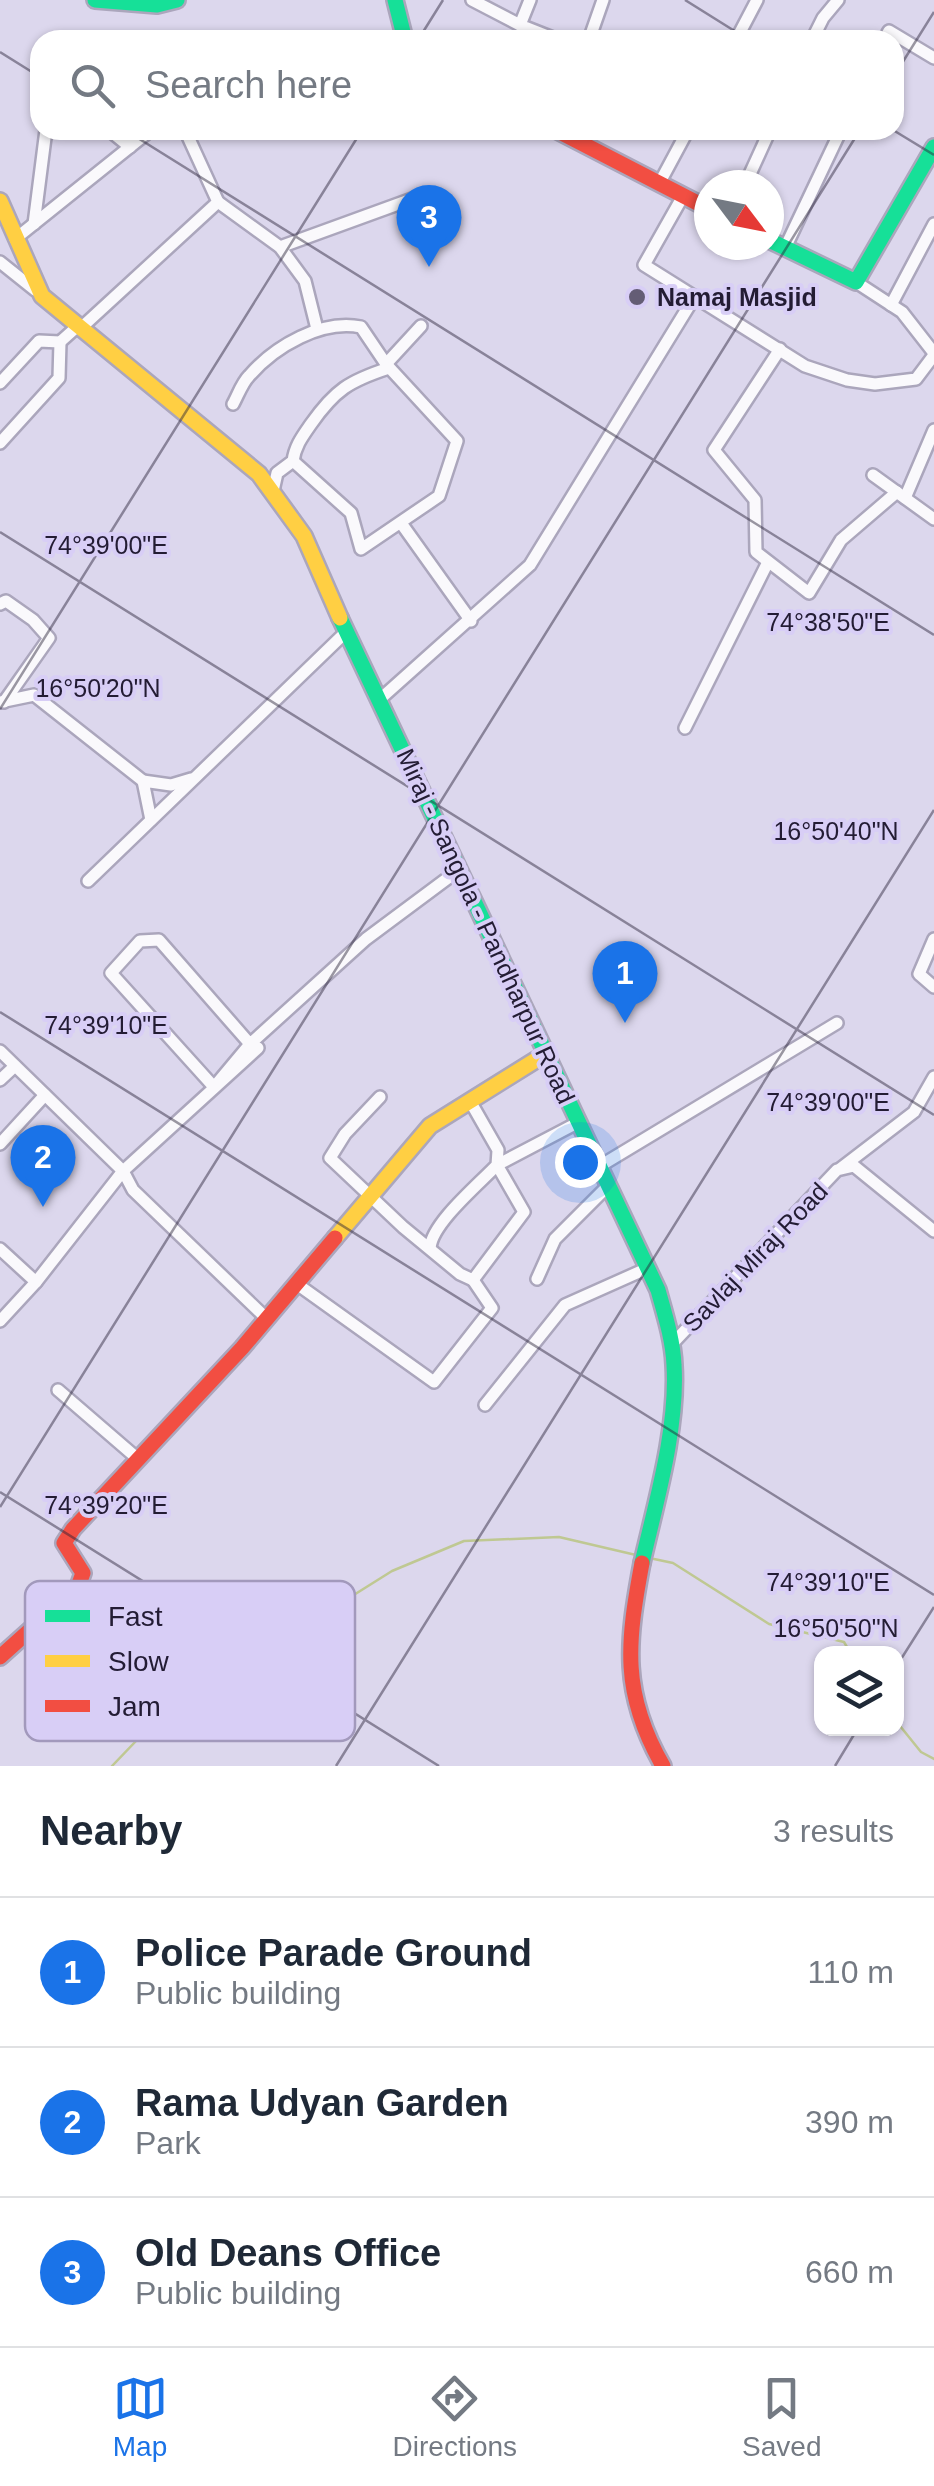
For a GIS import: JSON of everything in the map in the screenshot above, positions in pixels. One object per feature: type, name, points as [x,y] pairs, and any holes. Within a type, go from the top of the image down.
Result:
[{"type":"main road","points":[[95,0],[177,0]]},
{"type":"main road","points":[[395,0],[402,30]]},
{"type":"main road","points":[[575,140],[694,202]]},
{"type":"main road","points":[[785,248],[856,282],[934,147]]},
{"type":"main road","name":"Miraj - Sangola - Pandharpur Road","points":[[1,208],[42,296],[259,474],[304,536],[658,1290],[673,1343],[674,1385],[658,1494],[634,1599],[629,1648],[632,1702],[650,1748],[663,1766]]},
{"type":"main road","points":[[80,1581],[84,1573],[64,1542],[267,1319],[430,1126],[547,1054]]},
{"type":"main road","points":[[0,1658],[25,1635]]},
{"type":"street","points":[[472,0],[534,30]]},
{"type":"street","points":[[520,24],[530,0]]},
{"type":"street","points":[[592,30],[603,0]]},
{"type":"street","points":[[742,30],[758,0]]},
{"type":"street","points":[[817,30],[838,0]]},
{"type":"street","points":[[904,40],[934,58]]},
{"type":"street","points":[[34,224],[45,140]]},
{"type":"street","points":[[122,140],[130,147]]},
{"type":"street","points":[[15,239],[139,140]]},
{"type":"street","points":[[190,140],[218,202],[280,247],[305,281],[318,329]]},
{"type":"street","points":[[659,184],[683,140]]},
{"type":"street","points":[[752,170],[765,140]]},
{"type":"street","points":[[785,248],[836,140]]},
{"type":"street","points":[[280,247],[423,196]]},
{"type":"street","points":[[683,196],[644,265],[805,366],[875,384],[916,379],[934,354],[902,312],[856,282]]},
{"type":"street","points":[[0,383],[39,341],[60,342],[81,326],[218,202]]},
{"type":"street","points":[[891,304],[934,224]]},
{"type":"street","points":[[0,262],[42,296]]},
{"type":"street","points":[[378,700],[530,565],[695,296]]},
{"type":"street","points":[[233,404],[248,376],[280,350],[318,329],[342,323],[362,326],[388,366],[457,440],[439,496],[361,549],[350,513],[293,461]]},
{"type":"street","points":[[273,493],[277,473],[293,461],[294,448],[331,395],[388,366],[421,326]]},
{"type":"street","points":[[0,443],[59,378],[60,342]]},
{"type":"street","points":[[780,349],[714,450],[755,500],[756,552],[810,593],[840,540],[901,495],[934,431]]},
{"type":"street","points":[[873,475],[934,518]]},
{"type":"street","points":[[402,523],[471,621]]},
{"type":"street","points":[[684,728],[768,562]]},
{"type":"street","points":[[0,604],[6,601],[33,620],[48,638],[2,702]]},
{"type":"street","points":[[88,881],[346,632]]},
{"type":"street","points":[[2,702],[34,695],[143,782],[171,785],[195,778]]},
{"type":"street","points":[[143,782],[152,820]]},
{"type":"street","points":[[250,1044],[366,939],[460,869]]},
{"type":"street","points":[[934,939],[918,974],[934,987]]},
{"type":"street","points":[[0,1321],[124,1171],[258,1048],[250,1044],[160,940],[140,941],[111,973],[214,1087]]},
{"type":"street","points":[[600,1166],[837,1023]]},
{"type":"street","points":[[0,1051],[124,1171],[133,1190],[267,1319]]},
{"type":"street","points":[[0,1080],[15,1066]]},
{"type":"street","name":"Savlaj Miraj Road","points":[[673,1343],[838,1170],[914,1112],[934,1077]]},
{"type":"street","points":[[0,1144],[45,1095]]},
{"type":"street","points":[[297,1284],[434,1382],[492,1308],[473,1280],[460,1274],[330,1158],[345,1134],[380,1097]]},
{"type":"street","points":[[470,1101],[498,1150],[497,1166],[524,1212],[473,1280]]},
{"type":"street","points":[[430,1248],[431,1237],[440,1225],[497,1166],[580,1122]]},
{"type":"street","name":"Savlaj Miraj Road","points":[[838,1170],[854,1166],[934,1231]]},
{"type":"street","points":[[538,1279],[555,1238],[609,1184]]},
{"type":"street","points":[[0,1249],[36,1282]]},
{"type":"street","points":[[485,1405],[565,1305],[648,1268]]},
{"type":"street","points":[[58,1390],[138,1459]]},
{"type":"waterway","points":[[355,1594],[392,1571],[464,1541],[559,1537],[636,1555]]},
{"type":"waterway","points":[[654,1559],[673,1563],[769,1624],[844,1642],[846,1646]]},
{"type":"waterway","points":[[904,1731],[921,1752],[934,1759]]},
{"type":"waterway","points":[[112,1766],[136,1741]]},
{"type":"traffic: fast","points":[[95,0],[157,5],[177,0]]},
{"type":"traffic: fast","points":[[395,0],[402,30]]},
{"type":"traffic: fast","points":[[784,247],[856,282],[934,147]]},
{"type":"traffic: fast","points":[[340,618],[658,1290],[672,1346],[673,1414],[642,1563]]},
{"type":"traffic: slow","points":[[0,201],[42,296],[259,474],[304,536],[340,618]]},
{"type":"traffic: slow","points":[[335,1238],[430,1126],[547,1053]]},
{"type":"traffic: jam","points":[[575,140],[694,201]]},
{"type":"traffic: jam","points":[[80,1581],[83,1573],[64,1543],[73,1529],[242,1348],[335,1238]]},
{"type":"traffic: jam","points":[[642,1563],[633,1618],[631,1667],[640,1715],[663,1766]]},
{"type":"traffic: jam","points":[[0,1657],[25,1635]]},
{"type":"place","name":"Old Deans Office","points":[[429,267]]},
{"type":"place","name":"Namaj Masjid","points":[[637,297]]},
{"type":"place","name":"Police Parade Ground","points":[[625,1023]]},
{"type":"place","name":"Rama Udyan Garden","points":[[43,1207]]}]
